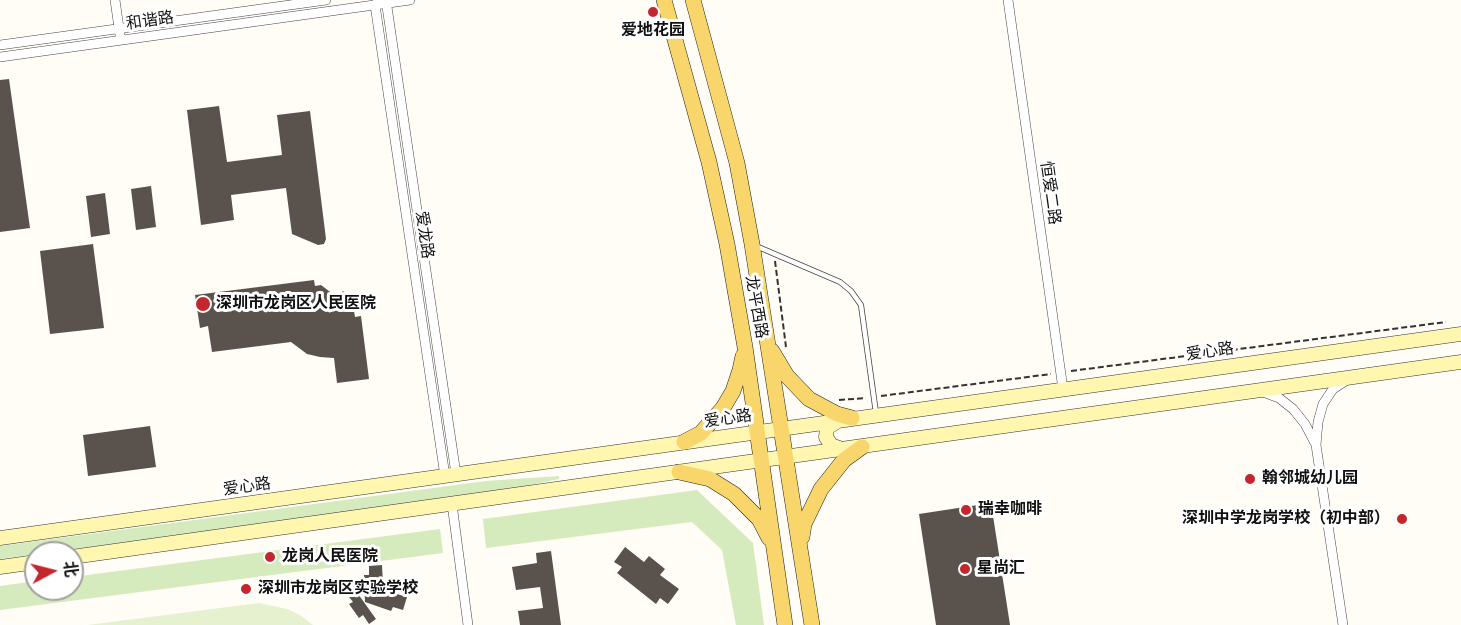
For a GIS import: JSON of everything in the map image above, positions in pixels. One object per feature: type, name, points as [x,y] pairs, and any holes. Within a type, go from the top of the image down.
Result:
[{"type":"main road","name":"龙平西路","points":[[664,0],[709,162],[727,244],[785,625]]},
{"type":"main road","name":"龙平西路","points":[[693,0],[737,163],[752,244],[812,625]]},
{"type":"main road","points":[[766,335],[776,360],[798,389],[823,408],[845,419]]},
{"type":"main road","points":[[684,442],[701,432],[723,408],[733,391],[744,347]]},
{"type":"main road","points":[[800,546],[804,524],[821,489],[844,460],[862,447]]},
{"type":"main road","points":[[679,472],[710,479],[734,494],[759,519],[774,552]]},
{"type":"street","points":[[115,0],[120,40]]},
{"type":"street","name":"和谐路","points":[[0,45],[326,0]]},
{"type":"street","name":"和谐路","points":[[0,57],[382,2],[410,0]]},
{"type":"street","name":"恒爱二路","points":[[1008,0],[1063,389]]},
{"type":"street","name":"爱龙路","points":[[382,2],[451,475]]},
{"type":"street","name":"爱心路","points":[[0,538],[1461,334]]},
{"type":"street","points":[[84,555],[1461,362]]},
{"type":"street","points":[[1344,625],[1316,446],[1318,422],[1323,404],[1334,389],[1351,378]]},
{"type":"street","points":[[1260,390],[1279,398],[1293,409],[1305,424],[1316,446]]},
{"type":"street","points":[[842,449],[831,445],[826,437],[827,428],[845,419]]},
{"type":"street","points":[[452,504],[468,625]]},
{"type":"street","points":[[0,567],[24,564]]},
{"type":"lane","points":[[752,244],[840,282],[851,291],[861,305],[876,415]]},
{"type":"path","points":[[774,253],[788,354]]},
{"type":"path","points":[[837,400],[1449,322]]},
{"type":"green space","points":[[559,476],[559,479],[487,494],[84,548],[84,541],[37,541],[486,481]]},
{"type":"green space","points":[[697,490],[753,543],[764,625],[736,625],[722,550],[692,522],[486,548],[483,519]]},
{"type":"green space","points":[[440,529],[443,553],[84,599],[84,575]]},
{"type":"green space","points":[[24,543],[24,556],[0,559],[0,546]]},
{"type":"green space","points":[[24,583],[24,601],[70,601],[0,610],[0,586]]},
{"type":"green space","points":[[259,603],[287,609],[313,625],[88,625]]},
{"type":"building","points":[[9,79],[30,228],[0,232],[0,80]]},
{"type":"building","points":[[219,106],[227,162],[282,155],[277,115],[310,111],[326,239],[324,244],[318,245],[292,234],[286,188],[231,195],[234,220],[201,225],[187,110]]},
{"type":"building","points":[[151,186],[156,227],[136,230],[131,189]]},
{"type":"building","points":[[105,193],[110,234],[91,237],[86,196]]},
{"type":"building","points":[[93,244],[104,328],[50,334],[40,251]]},
{"type":"building","points":[[314,280],[315,286],[321,285],[338,298],[343,291],[353,299],[348,305],[354,311],[355,317],[361,316],[369,379],[337,383],[334,358],[307,354],[291,342],[212,352],[208,326],[200,328],[195,295]]},
{"type":"building","points":[[150,426],[156,467],[88,476],[83,435]]},
{"type":"building","name":"星尚汇","points":[[991,503],[1010,625],[936,625],[919,514]]},
{"type":"building","points":[[625,547],[644,562],[649,556],[665,569],[660,575],[679,589],[668,604],[660,598],[656,604],[617,573],[622,567],[614,562]]},
{"type":"building","points":[[551,551],[561,625],[520,625],[518,611],[543,608],[540,587],[516,590],[512,567],[537,563],[536,553]]},
{"type":"building","points":[[382,565],[383,584],[387,591],[407,597],[403,610],[393,607],[391,611],[365,602],[364,575],[369,575],[369,566]]},
{"type":"building","points":[[353,587],[376,619],[369,624],[363,615],[359,618],[349,604],[353,602],[346,593]]},
{"type":"place","name":"爱地花园","points":[[653,12]]},
{"type":"place","name":"深圳市龙岗区人民医院","points":[[203,304]]},
{"type":"place","name":"翰邻城幼儿园","points":[[1250,479]]},
{"type":"place","name":"瑞幸咖啡","points":[[966,510]]},
{"type":"place","name":"深圳中学龙岗学校（初中部）","points":[[1402,519]]},
{"type":"place","name":"龙岗人民医院","points":[[270,557]]},
{"type":"place","name":"星尚汇","points":[[965,569]]},
{"type":"place","name":"深圳市龙岗区实验学校","points":[[246,589]]}]
